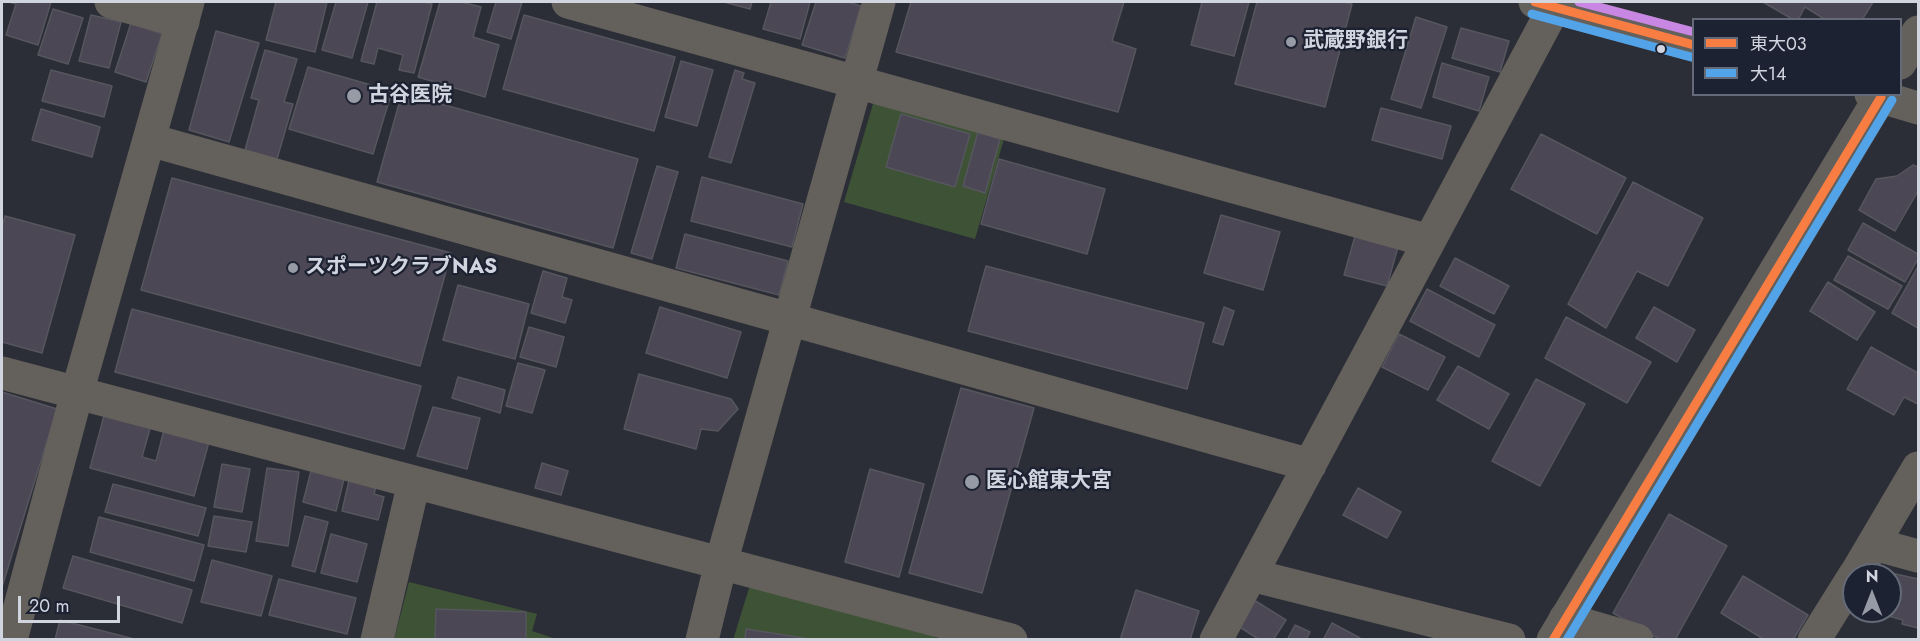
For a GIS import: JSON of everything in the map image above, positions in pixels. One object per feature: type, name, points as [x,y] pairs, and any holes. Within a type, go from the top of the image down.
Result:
[{"type":"street","points":[[11,639],[77,393],[185,12],[111,2]]},
{"type":"street","points":[[568,2],[1429,241]]},
{"type":"street","points":[[702,639],[721,563],[879,2]]},
{"type":"street","points":[[1216,639],[1429,241],[1549,3],[1692,44]]},
{"type":"street","points":[[1902,60],[1918,32]]},
{"type":"street","points":[[1637,639],[1559,629],[1877,96]]},
{"type":"street","points":[[1881,96],[1918,108]]},
{"type":"street","points":[[150,140],[1310,465]]},
{"type":"street","points":[[2,373],[1011,639]]},
{"type":"street","points":[[1862,563],[1918,468]]},
{"type":"street","points":[[376,639],[414,482]]},
{"type":"street","points":[[1874,544],[1918,556]]},
{"type":"street","points":[[1251,575],[1509,639]]},
{"type":"street","points":[[1814,639],[1842,594]]},
{"type":"green space","points":[[884,102],[1006,132],[975,239],[844,202],[873,104]]},
{"type":"green space","points":[[409,582],[537,614],[532,631],[559,640],[394,640]]},
{"type":"green space","points":[[750,585],[936,633],[935,640],[733,640]]},
{"type":"building","points":[[9,2],[51,2],[38,45],[6,35],[16,4]]},
{"type":"building","points":[[276,2],[327,2],[315,52],[266,40]]},
{"type":"building","points":[[336,2],[368,2],[352,58],[322,50]]},
{"type":"building","points":[[377,2],[432,4],[414,73],[399,70],[403,55],[378,48],[374,64],[361,61]]},
{"type":"building","points":[[440,2],[461,2],[481,7],[473,37],[499,45],[485,97],[418,77]]},
{"type":"building","points":[[496,2],[522,2],[511,39],[487,32]]},
{"type":"building","points":[[724,2],[752,2],[750,9]]},
{"type":"building","points":[[771,2],[810,2],[800,39],[763,29]]},
{"type":"building","points":[[816,2],[848,2],[861,6],[845,58],[802,45]]},
{"type":"building","points":[[911,2],[1124,2],[1112,41],[1136,49],[1118,112],[896,52]]},
{"type":"building","points":[[1202,2],[1249,2],[1234,56],[1191,45]]},
{"type":"building","points":[[1257,2],[1343,2],[1352,4],[1325,107],[1235,84]]},
{"type":"building","points":[[1763,2],[1873,2],[1863,18],[1823,18],[1805,7],[1799,18],[1791,18]]},
{"type":"building","points":[[53,9],[83,18],[68,64],[38,55]]},
{"type":"building","points":[[91,15],[121,22],[109,68],[79,61]]},
{"type":"building","points":[[524,15],[675,57],[654,131],[503,89]]},
{"type":"building","points":[[1416,17],[1447,27],[1421,108],[1391,99]]},
{"type":"building","points":[[131,23],[162,34],[146,82],[115,72]]},
{"type":"building","points":[[1461,28],[1509,41],[1500,72],[1452,58]]},
{"type":"building","points":[[216,31],[259,43],[229,142],[189,130]]},
{"type":"building","points":[[265,50],[297,59],[284,102],[293,104],[277,159],[245,150],[259,100],[251,98]]},
{"type":"building","points":[[681,61],[713,70],[697,126],[665,117]]},
{"type":"building","points":[[1442,63],[1489,77],[1479,111],[1433,97]]},
{"type":"building","points":[[308,67],[392,91],[373,154],[289,129]]},
{"type":"building","points":[[51,70],[112,86],[104,117],[42,101]]},
{"type":"building","points":[[735,70],[744,73],[742,79],[755,83],[731,163],[709,157]]},
{"type":"building","points":[[402,93],[638,159],[613,248],[377,182]]},
{"type":"building","points":[[1381,108],[1451,126],[1442,159],[1372,140]]},
{"type":"building","points":[[41,109],[100,127],[92,157],[32,140]]},
{"type":"building","points":[[901,114],[970,134],[955,187],[886,167]]},
{"type":"building","points":[[978,132],[1000,139],[985,193],[963,186]]},
{"type":"building","points":[[1541,134],[1626,178],[1597,234],[1511,189]]},
{"type":"building","points":[[999,159],[1105,189],[1087,254],[981,224]]},
{"type":"building","points":[[1913,165],[1918,167],[1918,191],[1895,231],[1859,210],[1876,179],[1897,176]]},
{"type":"building","points":[[657,166],[678,172],[652,259],[631,253]]},
{"type":"building","points":[[702,177],[803,204],[792,247],[691,221]]},
{"type":"building","points":[[172,178],[451,253],[420,366],[141,290]]},
{"type":"building","points":[[1633,182],[1703,218],[1668,286],[1637,271],[1606,328],[1568,304]]},
{"type":"building","points":[[1221,215],[1280,232],[1263,290],[1204,273]]},
{"type":"building","points":[[5,216],[75,235],[42,353],[2,342],[2,228]]},
{"type":"building","points":[[1863,223],[1918,254],[1918,259],[1905,282],[1848,250]]},
{"type":"building","points":[[1357,229],[1400,240],[1387,286],[1344,275]]},
{"type":"building","points":[[685,234],[788,261],[779,295],[676,268]]},
{"type":"building","points":[[1848,256],[1902,286],[1888,309],[1834,280]]},
{"type":"building","points":[[1455,258],[1509,286],[1494,314],[1440,286]]},
{"type":"building","points":[[986,266],[1204,323],[1187,389],[968,331]]},
{"type":"building","points":[[1918,269],[1918,328],[1892,313]]},
{"type":"building","points":[[543,271],[567,278],[562,297],[572,300],[565,323],[531,313]]},
{"type":"building","points":[[1828,282],[1875,312],[1857,340],[1810,311]]},
{"type":"building","points":[[458,285],[529,304],[515,359],[443,340]]},
{"type":"building","points":[[1427,289],[1495,325],[1479,357],[1410,321]]},
{"type":"building","points":[[660,307],[741,332],[727,378],[646,353]]},
{"type":"building","points":[[1224,307],[1234,311],[1223,345],[1213,342]]},
{"type":"building","points":[[1654,307],[1695,330],[1677,362],[1636,338]]},
{"type":"building","points":[[132,309],[421,386],[404,449],[115,372]]},
{"type":"building","points":[[1566,317],[1651,362],[1627,403],[1545,358]]},
{"type":"building","points":[[529,327],[564,337],[556,367],[520,357]]},
{"type":"building","points":[[1399,334],[1445,357],[1428,390],[1382,367]]},
{"type":"building","points":[[1871,347],[1918,373],[1918,404],[1904,397],[1894,415],[1847,389]]},
{"type":"building","points":[[518,363],[545,370],[532,413],[506,406]]},
{"type":"building","points":[[1458,366],[1509,394],[1489,429],[1437,400]]},
{"type":"building","points":[[639,374],[731,399],[738,409],[718,431],[701,429],[696,449],[624,429]]},
{"type":"building","points":[[458,377],[505,390],[500,413],[452,398]]},
{"type":"building","points":[[1536,379],[1585,404],[1540,486],[1492,461]]},
{"type":"building","points":[[961,388],[1034,408],[982,593],[909,573]]},
{"type":"building","points":[[2,392],[57,409],[2,587]]},
{"type":"building","points":[[433,407],[480,418],[467,469],[417,456]]},
{"type":"building","points":[[105,412],[151,425],[142,457],[156,461],[164,430],[209,442],[194,496],[90,468]]},
{"type":"building","points":[[542,463],[568,471],[561,495],[535,488]]},
{"type":"building","points":[[222,464],[250,469],[242,512],[214,507]]},
{"type":"building","points":[[267,468],[299,472],[288,546],[256,541]]},
{"type":"building","points":[[870,469],[924,484],[899,577],[845,562]]},
{"type":"building","points":[[311,471],[344,479],[336,511],[303,502]]},
{"type":"building","points":[[350,476],[377,482],[374,494],[384,497],[378,520],[342,511]]},
{"type":"building","points":[[113,484],[206,508],[198,536],[105,512]]},
{"type":"building","points":[[1358,488],[1401,512],[1387,538],[1343,515]]},
{"type":"building","points":[[1669,514],[1727,546],[1675,640],[1661,640],[1613,613]]},
{"type":"building","points":[[214,516],[252,522],[246,552],[208,546]]},
{"type":"building","points":[[305,516],[328,522],[315,572],[292,566]]},
{"type":"building","points":[[99,517],[204,545],[194,581],[90,552]]},
{"type":"building","points":[[331,534],[367,544],[357,582],[321,573]]},
{"type":"building","points":[[73,556],[192,590],[182,623],[63,588]]},
{"type":"building","points":[[212,560],[272,576],[261,616],[201,602]]},
{"type":"building","points":[[1902,575],[1918,579],[1918,628],[1902,624]]},
{"type":"building","points":[[1743,576],[1808,615],[1793,640],[1765,640],[1721,613]]},
{"type":"building","points":[[279,579],[356,598],[347,634],[269,615]]},
{"type":"building","points":[[1136,590],[1199,611],[1190,640],[1120,640]]},
{"type":"building","points":[[1254,600],[1286,620],[1273,640],[1260,640],[1238,626]]},
{"type":"building","points":[[436,609],[526,612],[526,640],[435,640]]},
{"type":"building","points":[[60,620],[138,640],[55,640]]},
{"type":"building","points":[[1332,623],[1360,638],[1359,640],[1323,640]]},
{"type":"building","points":[[1295,625],[1310,632],[1306,640],[1287,640]]},
{"type":"building","points":[[746,629],[816,640],[745,640]]},
{"type":"transit line","name":"東大03","points":[[1535,2],[1692,44]]},
{"type":"transit line","points":[[1579,2],[1692,31]]},
{"type":"transit line","name":"大14","points":[[1532,14],[1691,57]]},
{"type":"transit line","name":"東大03","points":[[1553,640],[1881,97]]},
{"type":"transit line","name":"大14","points":[[1567,640],[1892,100]]},
{"type":"place","name":"武蔵野銀行","points":[[1291,42]]},
{"type":"place","name":"古谷医院","points":[[354,96]]},
{"type":"place","name":"スポーツクラブNAS","points":[[293,268]]},
{"type":"place","name":"医心館東大宮","points":[[972,482]]}]
